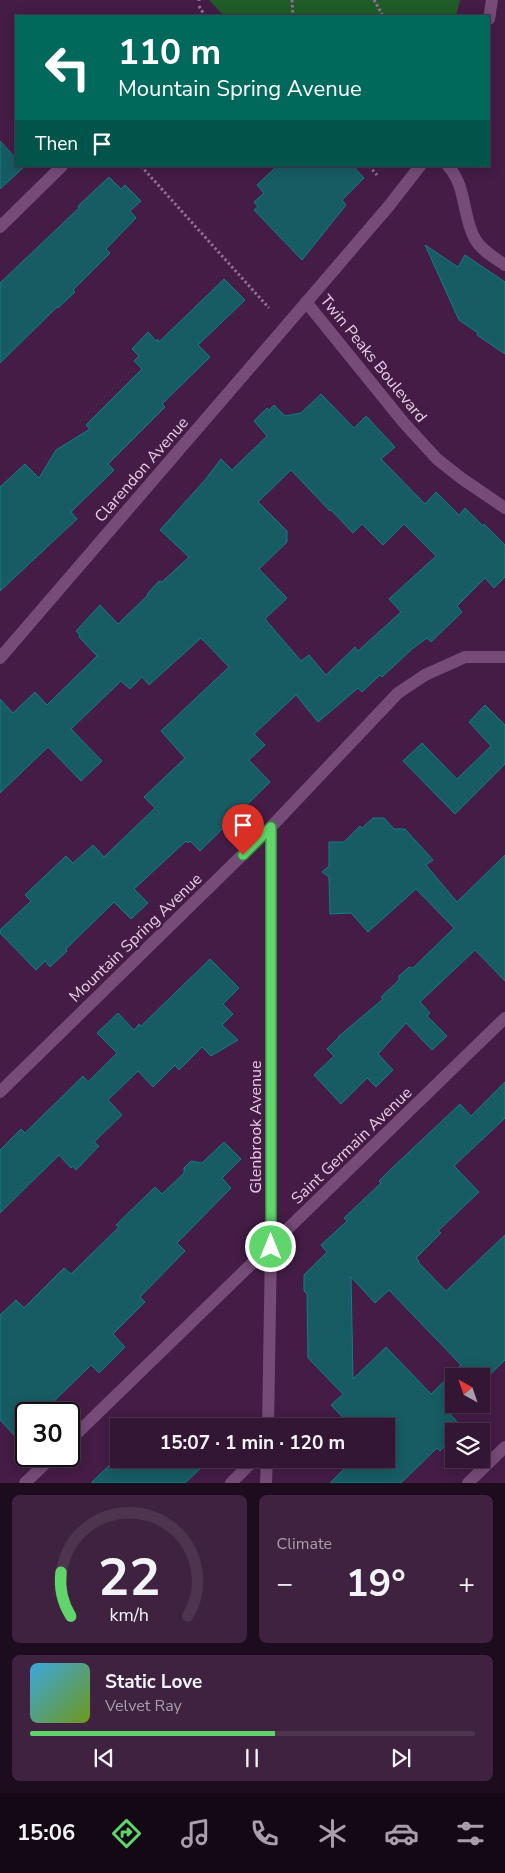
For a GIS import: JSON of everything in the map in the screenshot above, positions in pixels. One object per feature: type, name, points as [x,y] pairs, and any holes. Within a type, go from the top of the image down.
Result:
[{"type":"street","points":[[490,15],[492,0]]},
{"type":"street","points":[[0,227],[61,167]]},
{"type":"street","name":"Twin Peaks Boulevard","points":[[419,167],[393,201],[306,302],[404,423],[437,458],[461,478],[505,508]]},
{"type":"street","points":[[449,167],[453,171],[463,192],[475,240],[490,255],[505,265]]},
{"type":"street","name":"Clarendon Avenue","points":[[0,658],[306,302]]},
{"type":"street","name":"Mountain Spring Avenue","points":[[0,1092],[271,827],[398,693],[425,675],[465,657],[505,657]]},
{"type":"street","name":"Glenbrook Avenue","points":[[268,1418],[271,1247],[271,827]]},
{"type":"street","name":"Saint Germain Avenue","points":[[80,1430],[505,1018]]},
{"type":"street","points":[[468,1483],[505,1447]]},
{"type":"street","points":[[25,1483],[42,1467]]},
{"type":"street","points":[[231,1483],[246,1468]]},
{"type":"street","points":[[266,1483],[267,1468]]},
{"type":"path","points":[[292,0],[293,15]]},
{"type":"path","points":[[374,0],[382,15]]},
{"type":"path","points":[[198,6],[204,15]]},
{"type":"path","points":[[142,167],[269,308]]},
{"type":"path","points":[[370,167],[376,175]]},
{"type":"green space","points":[[209,0],[460,0],[456,15],[223,15]]},
{"type":"building","points":[[0,141],[15,157],[15,167],[24,167],[0,189]]},
{"type":"building","points":[[276,167],[354,167],[364,178],[342,200],[346,205],[302,260],[254,210],[258,207],[254,202],[264,193],[257,185]]},
{"type":"building","points":[[109,177],[121,189],[125,185],[141,201],[130,211],[136,218],[106,249],[110,253],[73,290],[75,292],[0,363],[0,283]]},
{"type":"building","points":[[425,245],[458,267],[465,255],[505,282],[505,354],[459,320]]},
{"type":"building","points":[[224,279],[245,300],[198,345],[210,357],[162,404],[165,407],[108,464],[114,470],[71,512],[77,519],[0,591],[0,487],[25,464],[39,478],[56,450],[90,429],[86,425],[142,369],[134,361],[139,356],[132,349],[148,332],[156,341],[158,339],[159,342]]},
{"type":"building","points":[[321,394],[354,428],[366,416],[395,447],[381,459],[425,504],[436,492],[459,515],[465,508],[505,545],[505,577],[494,588],[485,578],[457,606],[462,612],[431,642],[427,638],[412,649],[382,677],[380,675],[362,692],[358,688],[318,722],[296,695],[254,734],[265,745],[249,760],[270,782],[200,851],[190,841],[188,843],[186,841],[134,889],[148,903],[131,919],[114,902],[50,967],[45,961],[36,970],[0,933],[0,930],[31,901],[25,895],[66,856],[73,863],[93,845],[104,857],[155,808],[144,797],[185,758],[161,731],[229,667],[201,638],[149,685],[142,677],[130,689],[121,681],[71,729],[102,761],[81,781],[48,747],[0,793],[0,699],[13,713],[35,692],[47,705],[97,656],[79,637],[80,635],[76,631],[100,605],[118,624],[147,596],[159,581],[162,582],[189,557],[160,530],[205,480],[221,459],[232,470],[267,436],[254,421],[267,408],[269,410],[274,405],[285,416],[301,413]],"holes":[[[291,470],[353,533],[362,524],[383,545],[404,524],[436,556],[389,599],[401,612],[358,651],[355,647],[326,675],[309,655],[301,661],[265,619],[287,598],[259,569],[287,542],[287,531],[258,502]]]},
{"type":"building","points":[[485,705],[505,725],[505,764],[455,814],[403,761],[422,743],[457,779],[491,746],[469,722]]},
{"type":"building","points":[[373,818],[384,818],[394,829],[405,829],[433,860],[426,865],[457,902],[505,855],[505,981],[475,950],[420,1002],[430,1013],[427,1016],[447,1036],[432,1050],[406,1023],[378,1054],[393,1070],[376,1087],[367,1078],[341,1104],[314,1075],[334,1056],[327,1049],[338,1037],[383,999],[381,997],[399,980],[399,976],[409,967],[413,968],[454,928],[416,889],[368,932],[351,913],[330,914],[329,877],[322,872],[329,866],[329,842],[344,842],[360,826],[362,828]]},
{"type":"building","points":[[210,959],[239,988],[223,1004],[233,1014],[222,1025],[238,1040],[211,1056],[202,1047],[179,1070],[175,1065],[153,1087],[138,1071],[108,1100],[122,1115],[94,1142],[99,1146],[76,1170],[73,1166],[71,1168],[59,1155],[0,1213],[0,1150],[21,1129],[25,1133],[83,1076],[88,1082],[117,1053],[97,1033],[118,1013],[134,1030],[139,1024],[141,1026]]},
{"type":"building","points":[[505,1082],[505,1118],[454,1166],[479,1192],[438,1231],[441,1233],[416,1258],[446,1291],[505,1235],[505,1360],[490,1374],[490,1368],[458,1368],[461,1365],[389,1290],[375,1303],[351,1277],[353,1379],[386,1347],[431,1394],[445,1380],[445,1413],[449,1413],[458,1423],[445,1423],[445,1446],[440,1451],[437,1448],[401,1483],[330,1483],[345,1468],[395,1468],[395,1418],[343,1418],[331,1405],[343,1394],[308,1358],[307,1294],[304,1291],[304,1275],[327,1252],[321,1245],[347,1221],[344,1218],[381,1183],[379,1181],[392,1168],[460,1104],[471,1116]]},
{"type":"building","points":[[224,1142],[241,1159],[222,1178],[231,1188],[177,1243],[185,1251],[140,1297],[145,1302],[113,1334],[125,1347],[99,1373],[91,1365],[53,1402],[15,1402],[15,1436],[0,1420],[0,1315],[16,1300],[24,1308],[64,1268],[71,1274],[119,1227],[116,1225],[155,1187],[162,1194],[184,1173],[184,1168],[191,1161],[202,1163]]},
{"type":"building","points":[[110,1465],[110,1468],[201,1468],[185,1483],[91,1483]]},
{"type":"route","points":[[243,855],[271,827],[271,1247]]}]
